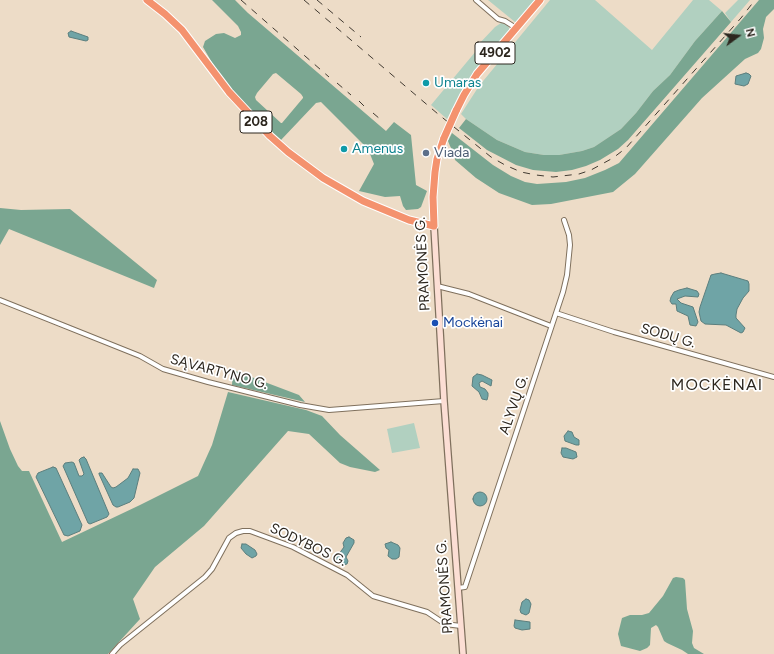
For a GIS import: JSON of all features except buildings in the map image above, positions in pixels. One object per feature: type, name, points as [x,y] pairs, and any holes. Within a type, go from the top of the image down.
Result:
[{"type":"highway","name":"208","points":[[147,0],[182,30],[241,107],[288,152],[323,178],[363,201],[409,220],[434,226]]},
{"type":"highway","name":"PRAMONĖS G.","points":[[434,226],[433,197],[437,159],[444,138],[456,111],[477,74],[540,0]]},
{"type":"main road","name":"PRAMONĖS G.","points":[[434,226],[444,401],[463,654]]},
{"type":"street","points":[[476,0],[498,19],[505,20],[516,28]]},
{"type":"street","name":"ALYVŲ G.","points":[[458,588],[465,587],[538,370],[564,287],[570,245],[569,235],[564,220]]},
{"type":"street","points":[[437,286],[469,294],[551,326]]},
{"type":"street","name":"SĄVARTYNO G.","points":[[0,300],[140,356],[163,369],[300,405],[329,410],[444,401]]},
{"type":"street","name":"SODŲ G.","points":[[556,313],[614,332],[774,377]]},
{"type":"street","name":"SODYBOS G.","points":[[112,654],[125,641],[205,578],[212,569],[229,538],[236,533],[243,531],[250,531],[294,547],[347,575],[368,594],[379,599],[427,612],[445,624],[461,626]]},
{"type":"green space","points":[[212,0],[235,0],[248,13],[386,131],[394,122],[411,135],[416,185],[427,191],[421,207],[418,209],[406,210],[400,196],[385,197],[359,191],[374,164],[368,149],[321,102],[316,103],[281,140],[257,118],[238,98],[218,73],[203,47],[205,41],[216,34],[224,33],[235,38],[241,35],[238,26]],"holes":[[[276,73],[301,94],[303,98],[282,123],[256,100],[255,97],[273,74]]]},
{"type":"green space","points":[[488,0],[536,0],[517,22],[515,22]]},
{"type":"green space","points":[[550,0],[595,0],[652,50],[693,0],[709,0],[722,11],[695,41],[670,75],[653,91],[621,129],[594,147],[582,151],[559,155],[544,155],[525,152],[497,140],[461,114],[479,86]]},
{"type":"green space","points":[[738,0],[750,0],[731,22],[725,13]]},
{"type":"green space","points":[[759,0],[774,0],[774,9],[766,17],[763,29],[764,38],[761,49],[758,53],[745,59],[702,98],[635,174],[613,192],[551,204],[532,205],[499,193],[476,178],[455,160],[454,153],[448,141],[452,133],[493,165],[511,176],[525,182],[537,184],[566,182],[585,178],[619,163]]},
{"type":"green space","points":[[722,11],[731,22],[628,140],[618,149],[600,160],[572,170],[556,172],[533,170],[516,165],[487,150],[459,128],[466,119],[497,140],[525,152],[544,155],[559,155],[582,151],[594,147],[621,129],[653,91],[670,75],[695,41]]},
{"type":"green space","points":[[501,23],[507,24],[509,31],[476,69],[463,88],[447,119],[431,105],[476,51],[478,45],[495,27]]},
{"type":"green space","points":[[0,208],[21,210],[70,209],[157,280],[154,288],[9,229],[0,245]]},
{"type":"green space","points":[[233,370],[299,395],[305,402],[232,385]]},
{"type":"green space","points":[[228,392],[306,410],[322,416],[340,435],[380,470],[375,472],[350,467],[340,463],[309,434],[288,431],[204,526],[155,567],[133,599],[140,619],[108,654],[0,654],[0,421],[18,466],[22,471],[29,471],[62,542],[198,476],[212,445]]},
{"type":"green space","points":[[414,423],[420,448],[392,453],[387,429]]},
{"type":"green space","points":[[673,578],[683,578],[685,580],[687,609],[693,631],[692,643],[694,648],[704,654],[688,654],[667,643],[664,641],[656,625],[651,628],[650,645],[647,648],[640,651],[621,646],[618,634],[622,618],[630,615],[642,615],[649,613],[663,596]]},
{"type":"water","points":[[71,31],[88,37],[88,40],[86,41],[69,37],[68,33]]},
{"type":"water","points":[[746,73],[751,76],[748,84],[744,86],[735,84],[736,76]]},
{"type":"water","points":[[721,273],[748,281],[749,284],[749,291],[737,309],[736,315],[736,318],[745,328],[741,333],[726,325],[705,324],[701,321],[699,312],[700,307],[711,275]]},
{"type":"water","points":[[687,288],[697,291],[699,294],[698,297],[685,296],[677,299],[681,303],[693,307],[698,322],[696,326],[690,325],[688,316],[677,311],[676,304],[672,304],[670,301],[674,292]]},
{"type":"water","points":[[477,374],[492,380],[491,386],[482,381],[479,383],[480,387],[485,389],[488,393],[487,400],[482,399],[479,392],[472,386],[473,377]]},
{"type":"water","points":[[568,431],[572,432],[574,437],[579,440],[579,445],[565,441],[564,436]]},
{"type":"water","points":[[562,448],[576,452],[577,457],[573,459],[563,457],[561,453]]},
{"type":"water","points":[[84,457],[109,514],[107,517],[90,524],[88,523],[63,466],[65,463],[74,463],[79,476],[82,476],[84,474],[79,460]]},
{"type":"water","points":[[53,467],[56,468],[82,525],[80,531],[68,536],[64,535],[36,477],[38,473]]},
{"type":"water","points":[[133,469],[138,469],[140,473],[134,498],[130,502],[116,507],[113,505],[99,473],[102,473],[113,488],[128,478]]},
{"type":"water","points":[[477,492],[483,492],[487,496],[487,502],[483,506],[477,506],[473,502],[473,496]]},
{"type":"water","points":[[349,537],[354,540],[354,543],[346,557],[348,561],[347,564],[343,565],[337,561],[336,558],[344,547],[343,543],[346,538]]},
{"type":"water","points":[[391,542],[398,545],[400,548],[399,557],[396,559],[392,559],[388,556],[389,550],[386,548],[385,544]]},
{"type":"water","points":[[242,544],[246,544],[255,550],[257,554],[256,556],[252,558],[246,554],[241,548]]},
{"type":"water","points":[[526,599],[529,600],[531,604],[529,613],[526,615],[521,613],[520,610],[522,602]]},
{"type":"water","points":[[515,620],[530,622],[530,629],[522,630],[515,628]]},
{"type":"railway","points":[[241,0],[329,77]]},
{"type":"railway","points":[[304,0],[491,157],[521,172],[553,177],[579,174],[591,170],[613,158],[626,148],[741,18],[755,0]]},
{"type":"railway","points":[[317,0],[361,37]]},
{"type":"railway","points":[[337,83],[351,95]]},
{"type":"railway","points":[[359,101],[365,107]]},
{"type":"railway","points":[[373,113],[380,119]]},
{"type":"place","name":"Umaras","points":[[426,83]]},
{"type":"place","name":"Amenus","points":[[344,149]]},
{"type":"place","name":"Viada","points":[[426,153]]},
{"type":"place","name":"Mockėnai","points":[[435,323]]},
{"type":"district","name":"MOCKĖNAI","points":[[717,385]]}]
